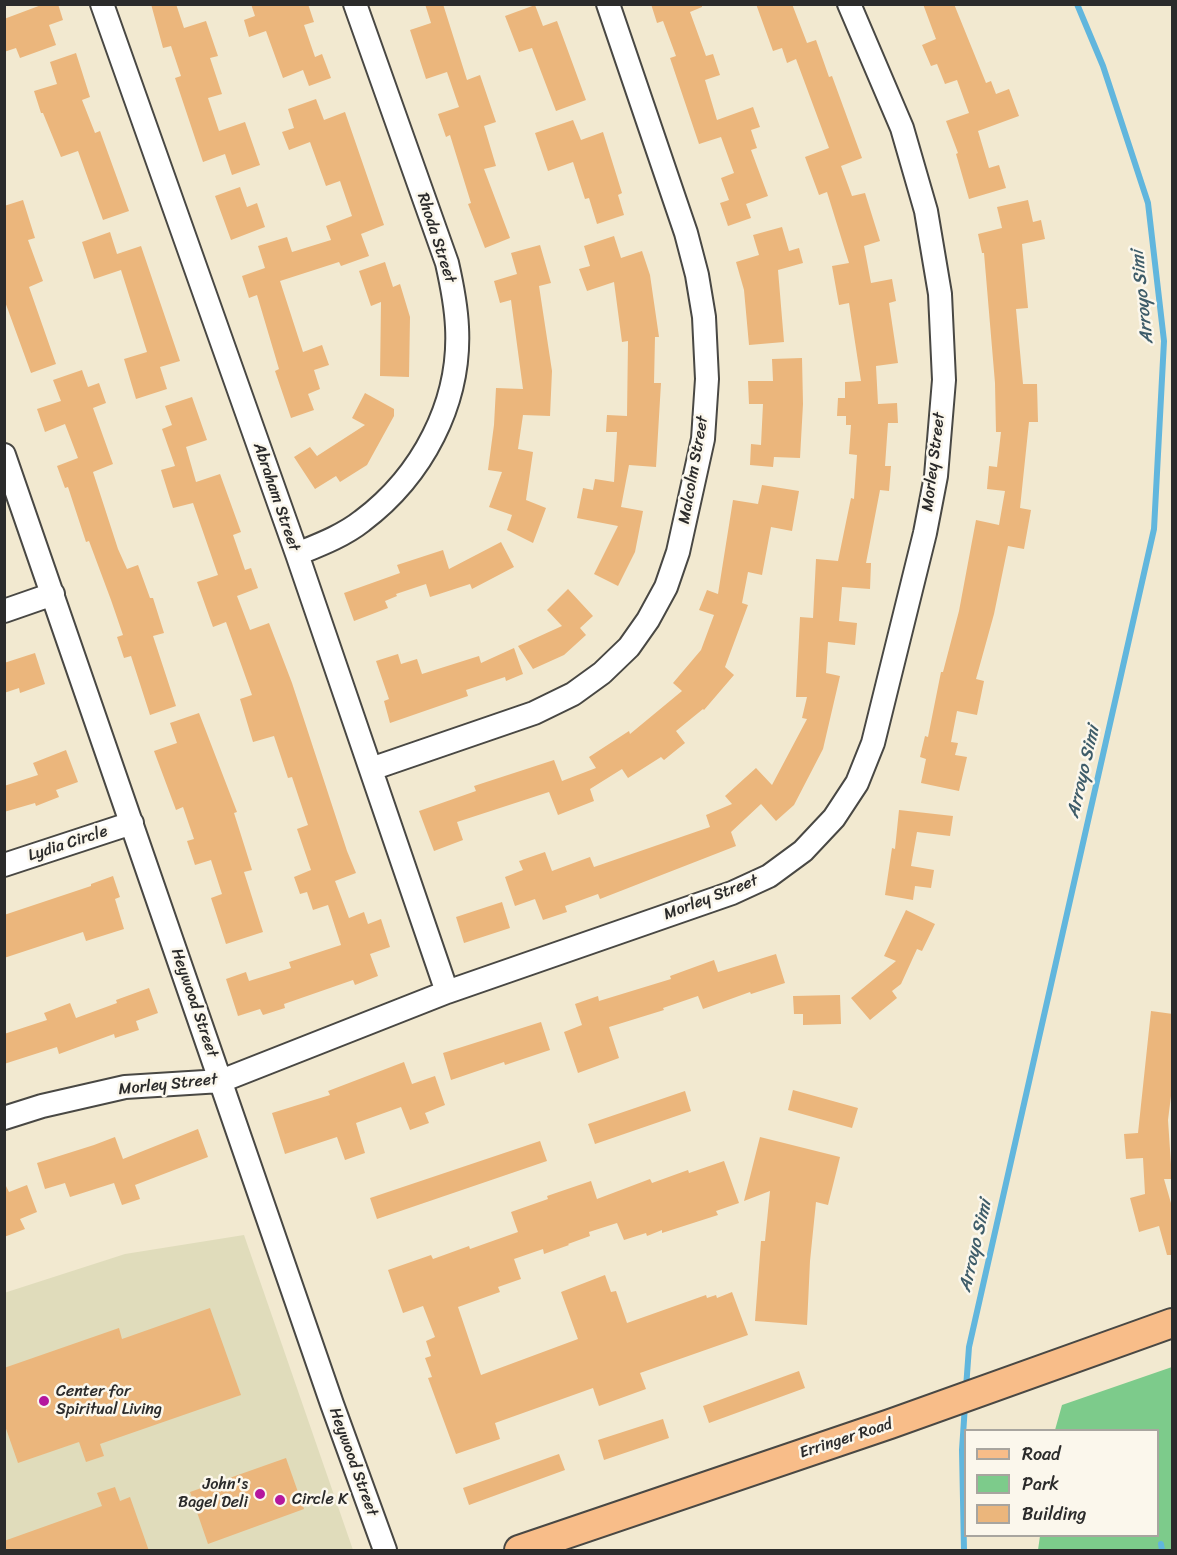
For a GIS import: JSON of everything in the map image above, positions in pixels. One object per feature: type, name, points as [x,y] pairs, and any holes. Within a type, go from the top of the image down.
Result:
[{"type":"main road","name":"Erringer Road","points":[[519,1551],[1035,1374],[1173,1323]]},
{"type":"street","name":"Abraham Street","points":[[102,4],[297,554],[447,992]]},
{"type":"street","name":"Rhoda Street","points":[[297,554],[325,543],[360,523],[386,502],[414,470],[432,440],[447,405],[455,367],[458,329],[455,297],[447,263],[356,4]]},
{"type":"street","name":"Malcolm Street","points":[[371,769],[534,713],[573,694],[595,678],[628,647],[648,621],[666,587],[678,552],[703,439],[707,379],[704,317],[697,275],[686,233],[608,4]]},
{"type":"street","name":"Morley Street","points":[[4,1118],[42,1106],[125,1087],[221,1081],[447,992],[732,893],[769,876],[803,851],[834,818],[856,783],[873,742],[925,533],[936,476],[944,380],[940,294],[926,211],[902,128],[849,4]]},
{"type":"street","name":"Heywood Street","points":[[4,455],[384,1551]]},
{"type":"street","points":[[4,610],[53,594]]},
{"type":"street","name":"Lydia Circle","points":[[4,865],[132,823]]},
{"type":"shaded area","points":[[244,1235],[353,1550],[5,1550],[4,1293],[125,1254]]},
{"type":"green space","points":[[1172,1367],[1172,1550],[1038,1550],[1040,1537],[1159,1537],[1159,1429],[1055,1429],[1062,1405]]},
{"type":"building","points":[[44,4],[58,4],[63,20],[49,25],[56,45],[20,58],[16,48],[4,52],[4,19]]},
{"type":"building","points":[[151,4],[176,4],[184,28],[206,21],[218,56],[210,58],[222,94],[208,98],[219,131],[245,122],[260,165],[232,175],[225,154],[203,162],[175,78],[181,76],[171,46],[163,48]]},
{"type":"building","points":[[251,4],[308,4],[314,22],[304,25],[315,57],[322,54],[331,78],[309,86],[303,70],[283,78],[266,31],[249,37],[244,20],[255,16]]},
{"type":"building","points":[[425,4],[443,4],[467,80],[480,75],[496,122],[484,126],[496,166],[484,169],[510,238],[485,248],[468,204],[471,203],[450,135],[446,137],[438,114],[459,107],[447,72],[426,79],[410,30],[431,23]]},
{"type":"building","points":[[651,4],[702,4],[702,7],[690,12],[706,56],[713,54],[720,75],[705,80],[717,120],[753,107],[760,127],[751,130],[757,148],[751,150],[768,196],[746,204],[751,218],[728,226],[720,203],[729,200],[721,178],[734,173],[721,137],[699,144],[670,58],[676,56],[663,21],[657,23]]},
{"type":"building","points":[[756,4],[792,4],[807,43],[816,40],[829,77],[832,76],[862,158],[841,166],[852,196],[865,193],[880,241],[864,246],[871,283],[892,279],[896,301],[889,303],[898,363],[876,366],[878,404],[897,403],[898,423],[888,423],[885,466],[891,466],[889,491],[880,490],[866,563],[871,563],[870,589],[842,587],[839,621],[857,623],[855,645],[828,642],[826,673],[840,676],[823,749],[794,805],[776,821],[761,804],[731,832],[736,846],[600,899],[598,894],[565,906],[567,912],[543,920],[535,899],[515,906],[505,877],[523,870],[519,861],[545,852],[552,871],[590,857],[594,867],[710,827],[706,815],[732,804],[725,796],[756,768],[772,785],[807,719],[802,718],[807,697],[796,697],[800,617],[813,618],[816,559],[838,561],[851,498],[854,499],[857,455],[849,454],[851,425],[846,425],[846,416],[837,416],[838,398],[845,398],[845,382],[861,381],[849,303],[839,305],[832,266],[849,263],[827,192],[819,195],[805,157],[829,148],[796,59],[787,63],[782,48],[773,51]]},
{"type":"building","points":[[923,4],[954,4],[986,83],[991,81],[996,94],[1009,89],[1019,116],[978,131],[989,168],[999,165],[1006,188],[969,199],[956,154],[958,153],[946,121],[969,113],[957,80],[945,84],[937,64],[931,66],[922,45],[936,39]]},
{"type":"building","points":[[535,5],[543,26],[557,21],[586,100],[556,111],[532,48],[519,52],[505,16]]},
{"type":"building","points":[[76,53],[90,97],[82,100],[95,133],[100,131],[129,211],[103,220],[78,151],[61,157],[43,113],[41,113],[34,91],[57,84],[50,62]]},
{"type":"building","points":[[316,99],[324,120],[345,112],[384,225],[361,234],[369,256],[341,266],[339,262],[280,281],[303,352],[322,345],[329,365],[314,370],[320,389],[308,394],[314,410],[291,418],[275,371],[279,369],[257,295],[249,298],[242,276],[265,268],[258,246],[287,237],[292,252],[331,240],[326,226],[352,216],[340,181],[326,186],[310,142],[289,150],[282,132],[294,128],[288,109]]},
{"type":"building","points":[[573,120],[581,140],[603,132],[622,193],[618,195],[624,215],[597,224],[589,198],[585,199],[573,162],[548,171],[535,133]]},
{"type":"building","points":[[240,187],[247,207],[257,203],[265,227],[231,240],[215,196]]},
{"type":"building","points":[[23,200],[35,238],[28,240],[43,281],[29,287],[56,364],[31,373],[4,299],[4,206]]},
{"type":"building","points":[[1028,200],[1033,222],[1041,220],[1045,239],[1022,244],[1028,308],[1016,309],[1023,384],[1037,384],[1038,422],[1029,422],[1020,508],[1031,510],[1024,549],[1008,546],[994,614],[976,679],[984,681],[977,715],[957,711],[951,742],[958,743],[955,755],[967,757],[959,791],[921,783],[926,759],[920,757],[925,736],[928,737],[941,672],[943,672],[959,611],[976,520],[999,525],[1005,491],[987,489],[989,466],[997,467],[1001,432],[996,432],[995,383],[984,253],[982,253],[978,234],[1002,228],[997,207]]},
{"type":"building","points":[[782,227],[789,251],[799,248],[803,263],[778,270],[784,342],[749,345],[744,290],[736,262],[759,255],[753,235]]},
{"type":"building","points":[[110,232],[117,254],[141,246],[180,361],[160,367],[167,389],[136,399],[124,359],[147,352],[121,270],[94,279],[82,242]]},
{"type":"building","points":[[614,236],[621,258],[642,251],[650,275],[659,337],[655,337],[654,383],[661,383],[656,467],[629,465],[621,507],[643,511],[635,552],[618,586],[594,574],[618,526],[577,518],[583,488],[593,490],[595,479],[614,482],[617,432],[606,432],[607,415],[627,416],[628,341],[622,342],[614,282],[587,291],[579,269],[590,266],[584,246]]},
{"type":"building","points":[[540,245],[551,283],[539,286],[552,371],[550,416],[523,415],[518,449],[533,452],[526,500],[546,508],[533,543],[507,530],[512,515],[489,507],[502,472],[488,470],[496,388],[523,389],[511,300],[500,303],[494,281],[517,274],[511,253]]},
{"type":"building","points":[[385,262],[393,287],[400,284],[410,317],[409,377],[380,376],[381,302],[371,306],[359,271]]},
{"type":"building","points":[[802,358],[803,404],[800,458],[774,457],[773,467],[750,465],[751,444],[761,445],[763,404],[749,404],[748,381],[773,381],[772,359]]},
{"type":"building","points":[[82,370],[88,387],[99,383],[106,403],[93,408],[113,464],[93,472],[118,549],[127,569],[138,565],[150,598],[153,598],[164,633],[153,636],[176,706],[150,715],[131,656],[124,658],[117,637],[123,635],[111,600],[89,541],[86,542],[68,487],[65,488],[57,466],[78,458],[65,424],[45,432],[37,409],[61,401],[53,380]]},
{"type":"building","points":[[365,393],[394,409],[394,416],[367,465],[340,482],[336,476],[315,489],[294,457],[310,447],[317,456],[365,425],[352,418]]},
{"type":"building","points":[[192,397],[207,440],[186,447],[196,482],[220,474],[241,532],[233,535],[245,570],[251,568],[258,588],[237,596],[250,630],[269,623],[292,683],[356,873],[335,881],[349,918],[364,912],[368,924],[381,919],[390,947],[370,954],[378,976],[355,985],[353,980],[284,1004],[285,1008],[263,1015],[260,1009],[238,1016],[226,979],[246,972],[249,981],[291,968],[289,962],[341,945],[328,905],[313,910],[307,892],[300,894],[294,877],[311,870],[297,829],[308,825],[292,777],[288,778],[274,736],[253,742],[240,699],[252,695],[226,622],[213,627],[197,582],[218,575],[193,503],[173,508],[161,470],[175,466],[162,429],[172,425],[165,406]]},
{"type":"building","points":[[762,485],[799,491],[792,531],[771,527],[762,575],[748,572],[742,603],[748,605],[725,667],[734,675],[704,710],[676,731],[685,743],[664,760],[661,757],[628,778],[622,769],[590,789],[594,801],[558,815],[549,792],[457,822],[463,840],[434,851],[419,811],[476,791],[474,786],[554,760],[562,781],[596,768],[589,757],[629,731],[630,734],[682,691],[673,683],[701,650],[714,615],[699,610],[707,590],[718,594],[733,500],[758,504]]},
{"type":"building","points":[[501,542],[514,567],[472,589],[470,584],[430,597],[426,584],[396,594],[397,596],[385,601],[388,608],[354,621],[344,593],[400,573],[397,565],[443,550],[449,569]]},
{"type":"building","points":[[568,589],[593,616],[580,628],[586,635],[564,655],[533,669],[518,646],[562,626],[547,610]]},
{"type":"building","points":[[514,648],[523,674],[506,681],[505,677],[466,690],[468,696],[390,723],[384,701],[389,699],[376,661],[398,654],[401,664],[417,659],[422,674],[479,656],[481,663]]},
{"type":"building","points":[[35,653],[45,684],[20,693],[19,688],[4,693],[4,663]]},
{"type":"building","points":[[199,713],[237,812],[234,813],[252,870],[244,872],[263,932],[226,944],[211,898],[222,894],[211,860],[195,865],[187,841],[194,839],[183,807],[176,810],[154,751],[177,743],[170,723]]},
{"type":"building","points":[[66,750],[78,782],[56,790],[59,797],[36,806],[35,803],[4,812],[4,786],[38,775],[33,763]]},
{"type":"building","points":[[899,810],[953,816],[950,836],[917,832],[911,866],[934,870],[931,888],[915,886],[913,900],[885,895],[892,848],[895,849]]},
{"type":"building","points":[[113,876],[120,897],[115,899],[124,929],[86,941],[83,932],[4,958],[4,915],[91,886],[91,884]]},
{"type":"building","points":[[502,902],[510,928],[464,943],[456,917]]},
{"type":"building","points":[[906,910],[935,924],[922,951],[917,949],[901,984],[892,991],[897,998],[870,1020],[851,998],[896,961],[884,956]]},
{"type":"building","points":[[776,954],[785,983],[751,994],[750,992],[703,1009],[698,996],[663,1008],[664,1010],[609,1027],[619,1058],[578,1073],[564,1032],[582,1025],[575,1004],[598,996],[599,1001],[671,979],[670,976],[714,960],[718,972]]},
{"type":"building","points":[[149,988],[158,1013],[136,1021],[139,1030],[115,1038],[114,1034],[59,1054],[57,1047],[4,1064],[4,1034],[47,1020],[44,1013],[70,1003],[76,1018]]},
{"type":"building","points":[[840,995],[841,1024],[803,1025],[803,1014],[794,1014],[793,996]]},
{"type":"building","points":[[1151,1011],[1173,1014],[1173,1080],[1168,1120],[1172,1179],[1164,1179],[1173,1210],[1173,1255],[1167,1255],[1159,1226],[1139,1232],[1130,1198],[1145,1194],[1143,1158],[1126,1159],[1124,1134],[1138,1133]]},
{"type":"building","points":[[541,1022],[550,1050],[505,1065],[504,1062],[451,1080],[443,1053]]},
{"type":"building","points":[[404,1062],[412,1084],[435,1076],[445,1105],[425,1113],[429,1123],[410,1130],[401,1107],[356,1123],[365,1153],[345,1160],[337,1137],[285,1154],[272,1113],[330,1095],[328,1091]]},
{"type":"building","points":[[793,1090],[858,1108],[852,1128],[788,1110]]},
{"type":"building","points":[[685,1091],[691,1111],[595,1144],[588,1124]]},
{"type":"building","points":[[198,1129],[208,1157],[135,1185],[140,1199],[122,1205],[114,1183],[70,1197],[65,1183],[45,1189],[37,1163],[115,1137],[123,1159]]},
{"type":"building","points":[[760,1137],[840,1157],[828,1205],[816,1202],[807,1325],[755,1321],[761,1241],[765,1241],[770,1191],[744,1201]]},
{"type":"building","points":[[540,1141],[547,1161],[377,1219],[370,1198]]},
{"type":"building","points":[[724,1161],[739,1203],[716,1211],[718,1215],[662,1233],[662,1230],[647,1236],[646,1233],[624,1240],[617,1223],[589,1232],[590,1236],[544,1254],[543,1249],[514,1259],[521,1279],[498,1287],[500,1292],[458,1307],[481,1375],[578,1339],[561,1292],[605,1275],[611,1292],[616,1291],[627,1323],[706,1295],[707,1298],[716,1295],[717,1298],[732,1292],[748,1335],[640,1373],[646,1389],[599,1406],[593,1388],[495,1423],[500,1439],[456,1454],[428,1378],[432,1377],[425,1358],[431,1356],[426,1341],[435,1337],[423,1306],[403,1313],[388,1270],[431,1255],[433,1259],[469,1246],[470,1249],[518,1232],[511,1212],[548,1199],[547,1196],[591,1181],[597,1199],[650,1179],[652,1183],[688,1170],[689,1173]]},
{"type":"building","points":[[4,1182],[9,1192],[27,1185],[37,1212],[20,1219],[25,1229],[4,1237]]},
{"type":"building","points":[[210,1308],[241,1395],[100,1444],[104,1456],[86,1462],[79,1442],[18,1463],[4,1423],[4,1368],[119,1328],[122,1339]]},
{"type":"building","points":[[799,1371],[805,1388],[709,1423],[703,1406]]},
{"type":"building","points":[[663,1419],[669,1438],[604,1460],[598,1440]]},
{"type":"building","points":[[559,1454],[565,1470],[469,1505],[463,1488]]},
{"type":"building","points":[[286,1458],[304,1509],[208,1544],[190,1492]]},
{"type":"building","points":[[115,1487],[120,1501],[130,1497],[149,1551],[4,1551],[4,1541],[102,1506],[97,1493]]},
{"type":"waterway","name":"Arroyo Simi","points":[[966,1388],[969,1347],[1154,529],[1164,341],[1148,203],[1103,66],[1077,4]]},
{"type":"waterway","name":"Arroyo Simi","points":[[964,1550],[962,1450],[965,1405]]},
{"type":"waterway","points":[[1161,1544],[1162,1550]]},
{"type":"place","name":"Center for Spiritual Living","points":[[44,1401]]},
{"type":"place","name":"John's Bagel Deli","points":[[260,1494]]},
{"type":"place","name":"Circle K","points":[[280,1500]]}]
